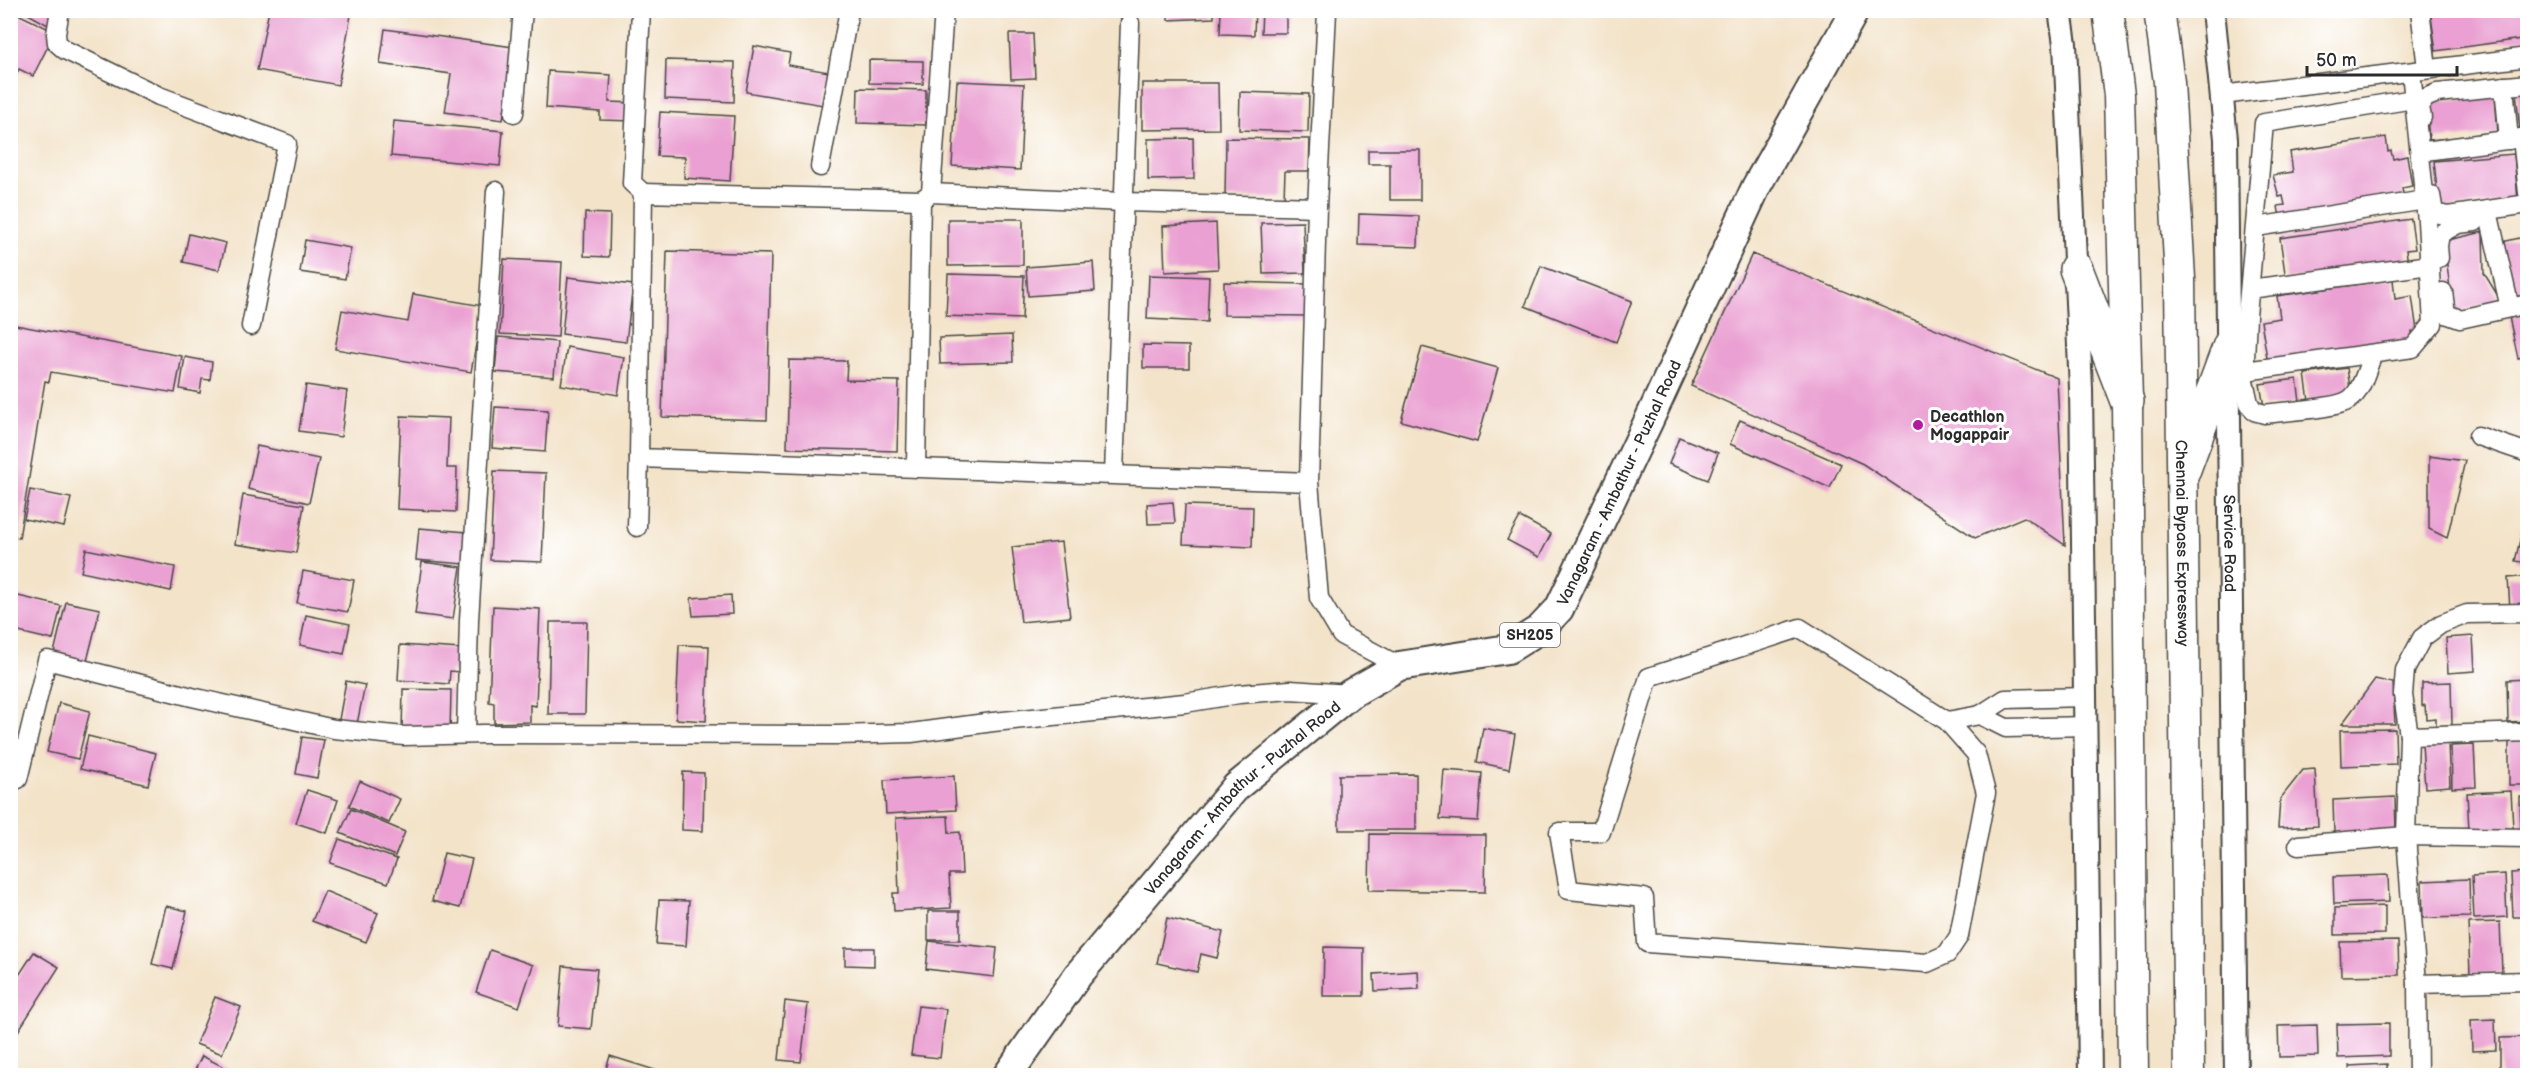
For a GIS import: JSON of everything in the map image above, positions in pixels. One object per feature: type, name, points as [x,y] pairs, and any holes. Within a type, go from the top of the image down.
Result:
[{"type":"highway","points":[[2108,10],[2119,95],[2127,401],[2133,1076]]},
{"type":"highway","name":"Chennai Bypass Expressway","points":[[2159,10],[2169,82],[2180,279],[2184,469],[2189,1076]]},
{"type":"highway","points":[[2076,269],[2127,401]]},
{"type":"highway","points":[[2184,469],[2237,358]]},
{"type":"main road","name":"Vanagaram - Ambathur - Puzhal Road","points":[[1007,1076],[1078,975],[1236,787],[1350,694],[1399,666],[1508,649],[1540,629],[1559,609],[1650,420],[1756,187],[1855,10]]},
{"type":"street","points":[[60,10],[56,34],[57,44],[65,50],[159,96],[287,144],[251,326]]},
{"type":"street","points":[[514,112],[523,10]]},
{"type":"street","points":[[641,10],[632,183],[643,193],[926,196],[1317,207]]},
{"type":"street","points":[[820,166],[849,10]]},
{"type":"street","points":[[916,466],[926,196],[944,10]]},
{"type":"street","points":[[2060,10],[2065,45],[2082,389],[2090,1076]]},
{"type":"street","name":"Service Road","points":[[2213,10],[2226,139],[2237,358],[2236,1076]]},
{"type":"street","points":[[2237,358],[2373,354],[2413,348],[2433,324],[2425,200],[2414,99],[2419,70],[2420,10]]},
{"type":"street","points":[[1327,12],[1317,207],[1309,482],[1319,598],[1341,635],[1399,666]]},
{"type":"street","points":[[1114,474],[1130,23]]},
{"type":"street","points":[[2222,95],[2528,57]]},
{"type":"street","points":[[2528,84],[2437,93],[2423,99],[2420,108],[2434,213],[2448,216],[2528,204]]},
{"type":"street","points":[[2504,86],[2519,138],[2528,193]]},
{"type":"street","points":[[2265,90],[2250,289],[2237,358],[2249,403],[2254,411],[2265,414],[2338,404],[2350,400],[2373,354]]},
{"type":"street","points":[[2264,123],[2414,99]]},
{"type":"street","points":[[2425,151],[2519,138]]},
{"type":"street","points":[[466,734],[469,620],[496,191]]},
{"type":"street","points":[[637,527],[643,193]]},
{"type":"street","points":[[2256,226],[2425,200]]},
{"type":"street","points":[[2490,220],[2519,306],[2460,319],[2446,314],[2438,246],[2440,234],[2458,224],[2528,214]]},
{"type":"street","points":[[2250,289],[2430,265]]},
{"type":"street","points":[[2478,436],[2528,453]]},
{"type":"street","points":[[639,458],[916,466],[1309,482]]},
{"type":"street","points":[[2418,1076],[2417,984],[2406,836],[2409,736],[2403,695],[2405,670],[2422,638],[2441,624],[2467,614],[2519,613]]},
{"type":"street","points":[[1947,721],[1976,754],[1986,794],[1959,936],[1947,954],[1927,963],[1647,943],[1644,898],[1569,890],[1559,832],[1601,832],[1649,677],[1800,628],[1947,721],[1980,715],[2005,699],[2087,697]]},
{"type":"street","points":[[18,779],[47,660],[192,697],[334,729],[404,736],[911,733],[993,722],[1185,703],[1239,694],[1290,690],[1350,694]]},
{"type":"street","points":[[1980,715],[2006,728],[2087,726]]},
{"type":"street","points":[[2409,736],[2528,732]]},
{"type":"street","points":[[2298,845],[2406,836],[2528,838]]},
{"type":"street","points":[[2417,984],[2528,981]]},
{"type":"building","points":[[21,10],[65,10],[55,29]]},
{"type":"building","points":[[269,10],[352,10],[338,85],[257,70]]},
{"type":"building","points":[[1088,10],[1111,10],[1110,17],[1088,14]]},
{"type":"building","points":[[1168,10],[1214,10],[1214,18],[1168,20]]},
{"type":"building","points":[[1221,10],[1255,10],[1254,35],[1220,34]]},
{"type":"building","points":[[1262,10],[1286,10],[1286,33],[1261,33]]},
{"type":"building","points":[[2430,10],[2528,10],[2528,38],[2436,51]]},
{"type":"building","points":[[16,13],[55,32],[33,76],[19,69],[10,86],[10,24]]},
{"type":"building","points":[[385,29],[513,47],[503,120],[445,112],[451,74],[380,64]]},
{"type":"building","points":[[1009,34],[1033,34],[1035,78],[1011,79]]},
{"type":"building","points":[[754,46],[790,53],[788,65],[829,72],[823,105],[746,92]]},
{"type":"building","points":[[666,60],[735,62],[734,102],[665,99]]},
{"type":"building","points":[[869,60],[923,61],[923,84],[869,83]]},
{"type":"building","points":[[548,71],[611,75],[609,102],[635,103],[634,121],[600,120],[600,112],[546,108]]},
{"type":"building","points":[[957,81],[1024,84],[1020,170],[952,166]]},
{"type":"building","points":[[1142,83],[1218,83],[1219,129],[1142,130]]},
{"type":"building","points":[[858,88],[926,90],[926,125],[857,123]]},
{"type":"building","points":[[2528,91],[2528,129],[2520,130],[2516,92]]},
{"type":"building","points":[[1240,92],[1309,94],[1308,132],[1239,130]]},
{"type":"building","points":[[2495,96],[2498,134],[2429,140],[2426,102]]},
{"type":"building","points":[[660,112],[734,116],[730,181],[684,178],[685,157],[657,156]]},
{"type":"building","points":[[394,121],[503,131],[500,166],[391,156]]},
{"type":"building","points":[[2386,137],[2388,152],[2391,151],[2393,159],[2407,156],[2412,186],[2402,188],[2404,199],[2280,218],[2278,206],[2285,205],[2283,196],[2279,197],[2273,175],[2293,172],[2290,152]]},
{"type":"building","points":[[1193,138],[1194,179],[1148,180],[1148,139]]},
{"type":"building","points":[[1226,138],[1310,139],[1309,171],[1285,171],[1284,198],[1225,198]]},
{"type":"building","points":[[1368,150],[1420,150],[1420,200],[1390,200],[1390,164],[1368,164]]},
{"type":"building","points":[[2514,154],[2518,201],[2439,209],[2434,161]]},
{"type":"building","points":[[585,213],[610,214],[609,257],[584,256]]},
{"type":"building","points":[[1359,214],[1419,216],[1418,247],[1358,245]]},
{"type":"building","points":[[948,219],[1023,219],[1023,265],[948,266]]},
{"type":"building","points":[[2411,219],[2415,249],[2406,250],[2408,263],[2286,280],[2280,238]]},
{"type":"building","points":[[1303,222],[1305,273],[1263,274],[1261,223]]},
{"type":"building","points":[[1216,223],[1218,269],[1165,272],[1163,226]]},
{"type":"building","points":[[2483,232],[2484,273],[2501,301],[2453,312],[2444,241]]},
{"type":"building","points":[[189,234],[226,243],[219,270],[183,262]]},
{"type":"building","points":[[2528,236],[2528,297],[2516,300],[2502,242]]},
{"type":"building","points":[[305,240],[351,248],[345,279],[300,272]]},
{"type":"building","points":[[667,251],[771,254],[767,420],[662,417]]},
{"type":"building","name":"Decathlon Mogappair","points":[[1752,254],[2057,378],[2065,545],[2024,517],[1975,538],[1863,464],[1691,386]]},
{"type":"building","points":[[504,259],[562,262],[558,337],[500,334]]},
{"type":"building","points":[[1093,262],[1095,291],[1028,296],[1026,267]]},
{"type":"building","points":[[1541,266],[1632,301],[1616,342],[1525,306]]},
{"type":"building","points":[[948,274],[1024,276],[1022,319],[946,316]]},
{"type":"building","points":[[1149,275],[1209,277],[1207,322],[1147,319]]},
{"type":"building","points":[[568,277],[633,285],[626,342],[562,334]]},
{"type":"building","points":[[2393,279],[2395,299],[2412,296],[2417,331],[2412,332],[2413,342],[2268,364],[2261,321],[2280,318],[2277,296]]},
{"type":"building","points":[[1224,282],[1308,284],[1308,316],[1224,315]]},
{"type":"building","points":[[413,294],[483,306],[471,372],[335,349],[342,310],[408,322]]},
{"type":"building","points":[[2528,313],[2528,356],[2518,358],[2509,317]]},
{"type":"building","points":[[10,324],[182,356],[175,393],[51,372],[49,382],[45,381],[19,538],[10,536]]},
{"type":"building","points":[[1012,335],[1013,362],[940,364],[939,338]]},
{"type":"building","points":[[498,337],[557,342],[554,377],[495,372]]},
{"type":"building","points":[[1143,345],[1189,346],[1189,368],[1143,368]]},
{"type":"building","points":[[567,347],[624,357],[618,395],[561,385]]},
{"type":"building","points":[[1422,347],[1498,368],[1477,442],[1401,421]]},
{"type":"building","points":[[185,357],[212,362],[210,380],[202,379],[200,393],[180,389]]},
{"type":"building","points":[[789,360],[847,361],[846,380],[899,381],[897,451],[787,448]]},
{"type":"building","points":[[2347,368],[2351,395],[2309,401],[2305,374]]},
{"type":"building","points":[[2297,379],[2300,402],[2264,407],[2260,384]]},
{"type":"building","points":[[306,385],[347,391],[341,437],[299,431]]},
{"type":"building","points":[[495,407],[548,410],[545,452],[492,448]]},
{"type":"building","points":[[401,416],[449,418],[447,468],[457,468],[456,512],[397,509]]},
{"type":"building","points":[[1740,420],[1841,464],[1830,488],[1730,444]]},
{"type":"building","points":[[1679,437],[1718,453],[1708,480],[1669,464]]},
{"type":"building","points":[[257,446],[319,459],[309,503],[248,489]]},
{"type":"building","points":[[2429,456],[2465,461],[2447,538],[2429,529]]},
{"type":"building","points":[[494,471],[546,473],[542,562],[490,560]]},
{"type":"building","points":[[30,490],[71,498],[64,527],[24,519]]},
{"type":"building","points":[[243,495],[304,505],[296,553],[235,544]]},
{"type":"building","points":[[1173,502],[1175,523],[1148,524],[1147,504]]},
{"type":"building","points":[[1185,505],[1253,507],[1252,547],[1183,544]]},
{"type":"building","points":[[2528,507],[2528,563],[2515,561]]},
{"type":"building","points":[[1520,517],[1551,534],[1539,557],[1507,540]]},
{"type":"building","points":[[419,528],[467,532],[464,564],[416,560]]},
{"type":"building","points":[[1061,542],[1070,617],[1021,622],[1012,547]]},
{"type":"building","points":[[86,549],[175,567],[171,591],[81,572]]},
{"type":"building","points":[[422,562],[461,567],[453,619],[415,614]]},
{"type":"building","points":[[303,571],[354,580],[348,612],[297,603]]},
{"type":"building","points":[[2528,576],[2528,608],[2510,609],[2508,578]]},
{"type":"building","points":[[10,594],[61,606],[53,640],[10,630]]},
{"type":"building","points":[[731,595],[732,614],[693,616],[691,598]]},
{"type":"building","points":[[66,602],[100,609],[86,665],[53,657]]},
{"type":"building","points":[[493,606],[540,609],[536,706],[530,705],[530,722],[494,723],[494,703],[489,702]]},
{"type":"building","points":[[306,615],[350,624],[344,654],[300,645]]},
{"type":"building","points":[[550,622],[587,622],[585,714],[548,714]]},
{"type":"building","points":[[2473,636],[2475,671],[2448,673],[2446,638]]},
{"type":"building","points":[[400,645],[461,649],[459,672],[450,671],[449,684],[398,680]]},
{"type":"building","points":[[679,645],[709,646],[706,721],[676,719]]},
{"type":"building","points":[[2375,679],[2393,683],[2395,724],[2342,724]]},
{"type":"building","points":[[2528,679],[2528,721],[2508,722],[2507,680]]},
{"type":"building","points":[[346,681],[365,685],[356,729],[338,725]]},
{"type":"building","points":[[2451,682],[2452,725],[2436,726],[2436,718],[2426,719],[2425,705],[2422,706],[2422,683]]},
{"type":"building","points":[[403,689],[451,690],[450,733],[402,732]]},
{"type":"building","points":[[59,703],[90,711],[78,759],[47,752]]},
{"type":"building","points":[[1483,728],[1515,734],[1509,769],[1477,762]]},
{"type":"building","points":[[2395,729],[2396,764],[2341,766],[2340,730]]},
{"type":"building","points":[[88,736],[156,753],[148,785],[80,769]]},
{"type":"building","points":[[302,737],[324,740],[317,778],[296,774]]},
{"type":"building","points":[[2509,741],[2528,742],[2528,785],[2509,785]]},
{"type":"building","points":[[2448,742],[2450,786],[2425,788],[2422,744]]},
{"type":"building","points":[[2474,745],[2476,787],[2452,788],[2451,746]]},
{"type":"building","points":[[2315,769],[2318,826],[2278,828],[2280,799],[2303,770]]},
{"type":"building","points":[[1444,770],[1482,773],[1478,821],[1440,819]]},
{"type":"building","points":[[683,772],[704,773],[703,831],[682,830]]},
{"type":"building","points":[[1416,774],[1416,830],[1339,830],[1339,775]]},
{"type":"building","points":[[954,776],[956,810],[886,814],[884,780]]},
{"type":"building","points":[[360,781],[400,799],[389,823],[349,806]]},
{"type":"building","points":[[307,790],[338,800],[327,833],[296,823]]},
{"type":"building","points":[[2511,791],[2513,828],[2469,830],[2467,793]]},
{"type":"building","points":[[2395,797],[2396,831],[2334,834],[2333,800]]},
{"type":"building","points":[[2520,797],[2528,797],[2528,833],[2521,833]]},
{"type":"building","points":[[351,809],[405,832],[395,856],[340,833]]},
{"type":"building","points":[[948,816],[949,833],[960,832],[962,874],[949,874],[951,908],[894,911],[893,893],[899,893],[896,818]]},
{"type":"building","points":[[1370,834],[1486,835],[1485,892],[1369,890]]},
{"type":"building","points":[[339,839],[397,859],[388,883],[330,863]]},
{"type":"building","points":[[444,853],[472,859],[460,908],[432,901]]},
{"type":"building","points":[[2528,872],[2528,917],[2513,917],[2511,873]]},
{"type":"building","points":[[2505,874],[2507,917],[2474,919],[2472,876]]},
{"type":"building","points":[[2388,875],[2389,902],[2334,904],[2333,877]]},
{"type":"building","points":[[2469,879],[2470,917],[2423,918],[2422,881]]},
{"type":"building","points":[[325,891],[378,913],[366,942],[312,921]]},
{"type":"building","points":[[659,900],[689,901],[686,946],[656,944]]},
{"type":"building","points":[[166,906],[187,911],[173,969],[152,964]]},
{"type":"building","points":[[2385,906],[2385,934],[2335,935],[2335,908]]},
{"type":"building","points":[[928,911],[960,911],[960,940],[928,940]]},
{"type":"building","points":[[1167,918],[1223,932],[1217,958],[1201,954],[1197,972],[1157,963]]},
{"type":"building","points":[[2500,922],[2502,973],[2470,974],[2468,923]]},
{"type":"building","points":[[929,941],[997,948],[994,977],[926,969]]},
{"type":"building","points":[[2398,941],[2399,975],[2341,976],[2340,942]]},
{"type":"building","points":[[1324,947],[1364,948],[1364,996],[1323,996]]},
{"type":"building","points":[[845,948],[874,948],[874,966],[845,965]]},
{"type":"building","points":[[490,950],[533,965],[519,1007],[476,992]]},
{"type":"building","points":[[34,952],[59,967],[10,1044],[10,989]]},
{"type":"building","points":[[563,966],[597,969],[591,1029],[558,1026]]},
{"type":"building","points":[[1418,971],[1419,989],[1375,991],[1374,974]]},
{"type":"building","points":[[215,997],[241,1007],[222,1054],[196,1044]]},
{"type":"building","points":[[785,1001],[808,1004],[801,1062],[779,1060]]},
{"type":"building","points":[[918,1006],[946,1009],[940,1058],[911,1055]]},
{"type":"building","points":[[2495,1019],[2496,1050],[2472,1051],[2471,1020]]},
{"type":"building","points":[[2389,1023],[2389,1056],[2338,1058],[2337,1024]]},
{"type":"building","points":[[2317,1025],[2318,1056],[2279,1057],[2278,1026]]},
{"type":"building","points":[[2528,1037],[2528,1076],[2500,1076],[2500,1038]]},
{"type":"building","points":[[202,1056],[232,1071],[230,1076],[192,1076]]},
{"type":"building","points":[[610,1056],[671,1075],[671,1076],[604,1076]]},
{"type":"building","points":[[2387,1064],[2387,1076],[2350,1076],[2349,1066]]},
{"type":"place","name":"Decathlon Mogappair","points":[[1918,425]]}]
